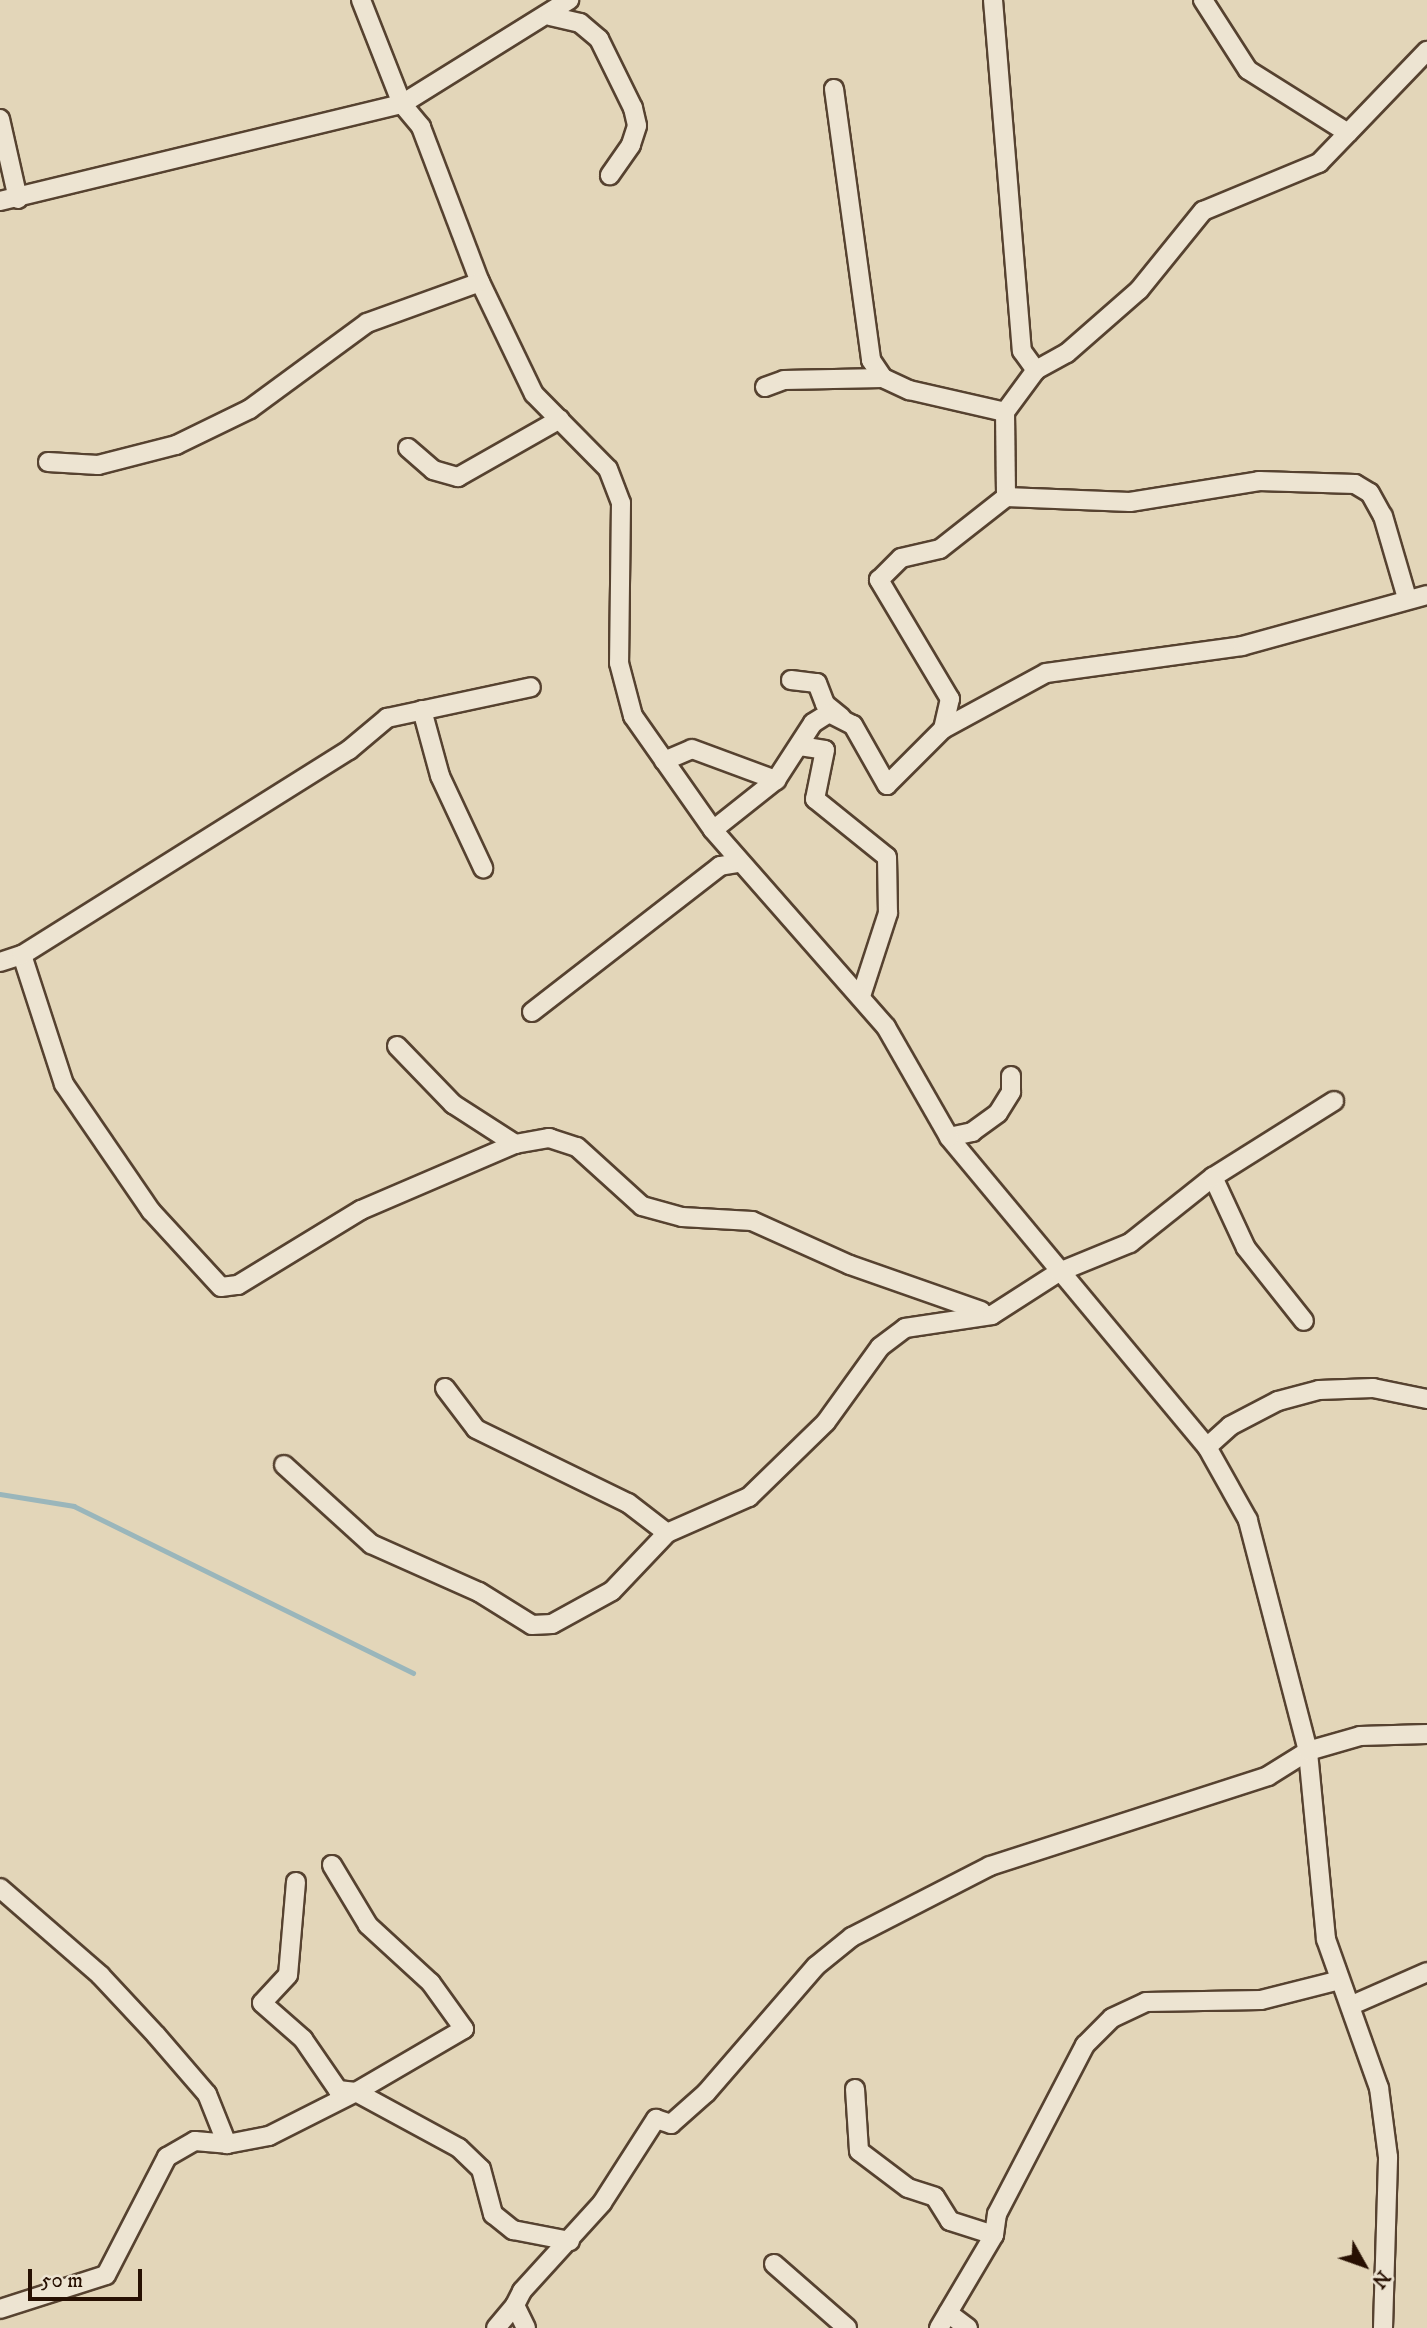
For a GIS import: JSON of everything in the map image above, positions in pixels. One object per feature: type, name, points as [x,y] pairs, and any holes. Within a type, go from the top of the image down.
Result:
[{"type":"street","points":[[361,0],[402,104],[421,127],[480,282],[534,394],[608,469],[621,503],[618,663],[633,716],[737,863],[861,996],[949,1137],[1207,1447],[1248,1520],[1308,1751],[1326,1939],[1352,2005],[1379,2088],[1388,2157],[1383,2328]]},
{"type":"street","points":[[0,118],[9,200],[402,104],[550,16],[569,0]]},
{"type":"street","points":[[993,0],[1022,351],[1037,370]]},
{"type":"street","points":[[1203,0],[1248,70],[1348,133]]},
{"type":"street","points":[[550,16],[580,23],[599,39],[633,108],[637,125],[631,145],[610,175]]},
{"type":"street","points":[[1006,497],[1005,412],[1037,370],[1067,354],[1139,290],[1203,211],[1320,163],[1427,51]]},
{"type":"street","points":[[834,89],[871,360],[883,378]]},
{"type":"street","points":[[48,462],[98,465],[176,445],[250,409],[367,323],[480,282]]},
{"type":"street","points":[[765,387],[784,380],[883,378],[909,390],[1005,412]]},
{"type":"street","points":[[408,447],[433,470],[457,477],[560,419]]},
{"type":"street","points":[[943,729],[950,699],[879,580],[901,558],[940,550],[1006,497],[1130,502],[1258,481],[1355,484],[1370,493],[1383,516],[1408,598]]},
{"type":"street","points":[[791,680],[817,683],[824,704],[841,717],[887,785],[943,729],[1046,673],[1241,646],[1408,598],[1427,595]]},
{"type":"street","points":[[0,962],[22,955],[349,750],[387,718],[531,687]]},
{"type":"street","points":[[422,710],[440,776],[483,868]]},
{"type":"street","points":[[713,830],[776,780],[813,723],[829,713],[841,717]]},
{"type":"street","points":[[800,746],[824,750],[815,799],[887,857],[888,913],[861,996]]},
{"type":"street","points":[[664,761],[692,749],[776,780]]},
{"type":"street","points":[[532,1012],[720,866],[737,863]]},
{"type":"street","points":[[22,955],[64,1084],[151,1210],[221,1287],[238,1285],[361,1210],[515,1144],[549,1138],[578,1147],[642,1206],[682,1217],[751,1221],[850,1265],[992,1315]]},
{"type":"street","points":[[397,1046],[453,1104],[515,1144]]},
{"type":"street","points":[[949,1137],[972,1132],[998,1113],[1011,1092],[1011,1076]]},
{"type":"street","points":[[284,1465],[370,1544],[478,1592],[531,1625],[552,1624],[612,1591],[667,1533],[749,1497],[826,1422],[880,1347],[905,1328],[992,1315],[1059,1272],[1130,1243],[1213,1177],[1334,1101]]},
{"type":"street","points":[[1213,1177],[1246,1248],[1304,1321]]},
{"type":"street","points":[[445,1388],[476,1430],[628,1503],[667,1533]]},
{"type":"street","points":[[1207,1447],[1230,1426],[1278,1401],[1319,1390],[1373,1388],[1427,1399]]},
{"type":"street","points":[[496,2328],[570,2241],[656,2119],[671,2124],[706,2093],[816,1966],[852,1937],[990,1866],[1268,1776],[1308,1751],[1360,1736],[1427,1734]]},
{"type":"street","points":[[0,2309],[106,2275],[167,2157],[195,2141],[227,2144],[269,2136],[356,2092],[464,2029],[431,1983],[368,1925],[332,1865]]},
{"type":"street","points":[[296,1882],[288,1975],[262,2003],[303,2039],[338,2090],[356,2092],[458,2148],[481,2169],[493,2214],[513,2230],[570,2241]]},
{"type":"street","points":[[0,1888],[100,1975],[156,2035],[207,2094],[227,2144]]},
{"type":"street","points":[[1352,2005],[1427,1972]]},
{"type":"street","points":[[968,2328],[943,2320],[994,2235],[997,2214],[1086,2045],[1111,2018],[1146,2002],[1261,2000],[1340,1980]]},
{"type":"street","points":[[855,2089],[859,2151],[908,2188],[934,2197],[950,2221],[994,2235]]},
{"type":"street","points":[[774,2264],[847,2328]]},
{"type":"street","points":[[515,2305],[526,2328]]},
{"type":"waterway","points":[[0,1494],[74,1506],[413,1673]]}]
